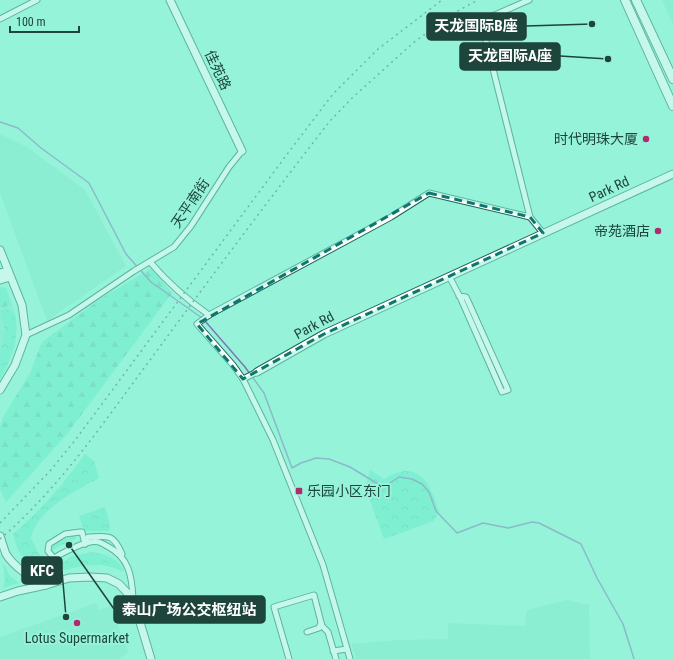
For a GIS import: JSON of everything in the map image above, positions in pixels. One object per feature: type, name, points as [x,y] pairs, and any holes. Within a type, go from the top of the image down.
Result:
[{"type":"main road","points":[[624,0],[673,106]]},
{"type":"main road","points":[[636,0],[673,79]]},
{"type":"street","points":[[0,19],[38,0]]},
{"type":"street","name":"佳苑路","points":[[170,0],[242,151]]},
{"type":"street","points":[[529,0],[481,21],[530,217],[544,233]]},
{"type":"street","name":"天平南街","points":[[26,335],[69,315],[174,247],[191,226],[229,167],[242,151]]},
{"type":"street","name":"Park Rd","points":[[245,378],[324,334],[673,174]]},
{"type":"street","points":[[350,659],[323,565],[273,440],[245,378],[196,324],[208,316],[391,217],[429,193],[530,217]]},
{"type":"street","points":[[0,250],[22,304],[26,335],[16,364],[0,390]]},
{"type":"street","points":[[150,262],[168,282],[208,316]]},
{"type":"street","points":[[0,273],[9,274]]},
{"type":"street","points":[[0,280],[9,274]]},
{"type":"street","points":[[449,276],[502,392],[508,390],[468,301],[466,298],[459,296]]},
{"type":"street","points":[[54,558],[48,551],[49,544],[65,534],[82,532],[85,544]]},
{"type":"street","points":[[0,536],[7,555],[21,570],[39,585]]},
{"type":"street","points":[[85,544],[88,537],[108,536],[117,542],[128,568],[132,582],[133,599],[151,659]]},
{"type":"street","points":[[39,585],[49,570],[54,558],[71,549],[85,544],[98,542],[117,552],[126,564]]},
{"type":"street","points":[[0,597],[68,578],[90,577],[107,578],[119,584],[133,599]]},
{"type":"street","points":[[289,659],[274,607],[314,595],[322,626],[328,632],[336,659]]},
{"type":"street","points":[[307,632],[319,628],[321,622]]},
{"type":"street","points":[[333,650],[347,649]]},
{"type":"highlighted area","points":[[429,193],[530,217],[543,233],[449,276],[324,334],[243,379],[197,324]]},
{"type":"shaded area","points":[[662,0],[673,0],[673,25]]},
{"type":"shaded area","points":[[0,134],[27,147],[85,190],[126,266],[47,321],[0,193]]},
{"type":"shaded area","points":[[0,287],[6,288],[15,313],[17,328],[15,346],[7,367],[0,379]]},
{"type":"shaded area","points":[[567,600],[589,605],[590,659],[356,659],[351,644],[399,640],[448,639],[448,623],[525,626],[527,610]]},
{"type":"shaded area","name":"Lotus Supermarket","points":[[96,603],[99,610],[111,606],[128,652],[119,659],[0,659],[0,637]]},
{"type":"green space","points":[[152,268],[172,293],[67,434],[6,502],[0,489],[0,428],[3,417],[30,373],[42,342],[100,299]]},
{"type":"green space","points":[[0,287],[6,288],[12,305],[0,308]]},
{"type":"green space","points":[[7,309],[15,313],[16,331],[12,355],[0,379],[0,352],[5,331],[0,312]]},
{"type":"green space","points":[[85,454],[94,461],[99,478],[58,502],[41,519],[35,528],[31,538],[44,563],[40,573],[29,565],[22,557],[13,534],[51,497]]},
{"type":"green space","points":[[370,470],[384,479],[396,473],[406,471],[414,472],[421,476],[431,491],[439,511],[434,521],[384,539],[365,487]]},
{"type":"green space","points":[[105,507],[110,525],[109,531],[84,531],[79,516]]},
{"type":"green space","points":[[76,535],[76,539],[59,546],[52,551],[52,547],[57,543]]},
{"type":"green space","points":[[91,552],[106,555],[114,559],[124,569],[123,572],[106,566],[89,565],[55,572],[55,569],[70,557]]},
{"type":"green space","points":[[3,563],[11,577],[19,583],[3,588],[5,579]]},
{"type":"waterway","points":[[0,122],[18,128],[41,148],[89,183],[126,254],[151,282],[202,318]]},
{"type":"waterway","points":[[205,321],[245,367],[264,393],[292,468],[316,458],[329,459],[350,467],[378,484],[387,485],[399,477],[412,479],[422,484],[429,492],[436,511],[457,533],[483,523],[508,528],[532,522],[539,523],[581,544],[597,578],[623,624],[634,659]]},
{"type":"railway","points":[[0,523],[50,471],[76,439],[333,94],[378,49],[442,0]]},
{"type":"railway","points":[[0,539],[22,519],[63,475],[100,428],[285,179],[330,121],[351,99],[413,43],[454,13],[478,0]]},
{"type":"place","name":"天龙国际B座","points":[[592,24]]},
{"type":"place","name":"天龙国际A座","points":[[608,59]]},
{"type":"place","name":"时代明珠大厦","points":[[646,139]]},
{"type":"place","name":"帝苑酒店","points":[[658,231]]},
{"type":"place","name":"乐园小区东门","points":[[299,491]]},
{"type":"place","name":"泰山广场公交枢纽站","points":[[69,545]]},
{"type":"place","name":"KFC","points":[[66,617]]},
{"type":"place","name":"Lotus Supermarket","points":[[77,623]]}]
